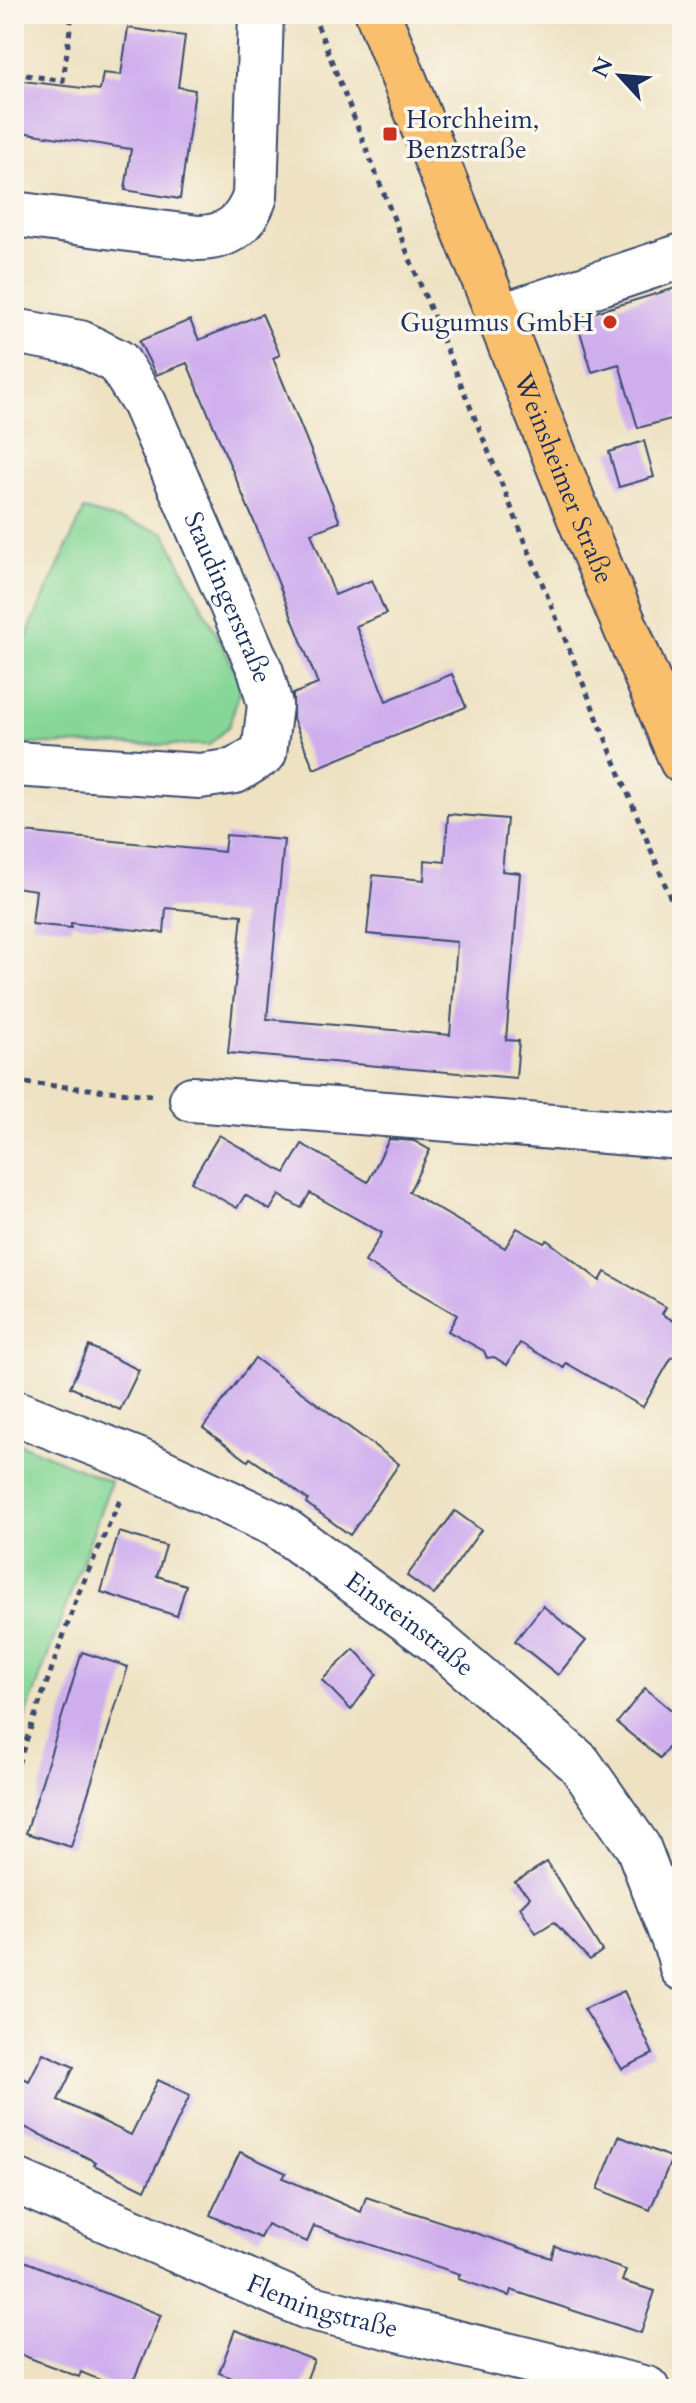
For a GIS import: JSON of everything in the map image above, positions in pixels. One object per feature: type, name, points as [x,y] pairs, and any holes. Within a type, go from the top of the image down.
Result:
[{"type":"main road","name":"Weinsheimer Straße","points":[[378,14],[582,524],[682,761]]},
{"type":"street","points":[[14,214],[198,238],[214,238],[229,232],[250,210],[255,196],[261,14]]},
{"type":"street","points":[[499,317],[682,256]]},
{"type":"street","name":"Staudingerstraße","points":[[14,331],[80,343],[118,362],[144,403],[261,672],[270,705],[264,753],[235,771],[200,776],[14,764]]},
{"type":"street","points":[[192,1099],[682,1137]]},
{"type":"street","name":"Einsteinstraße","points":[[14,1412],[137,1460],[277,1525],[435,1640],[579,1763],[638,1847],[682,1968]]},
{"type":"street","name":"Flemingstraße","points":[[14,2180],[308,2307],[647,2389]]},
{"type":"path","points":[[14,73],[63,81],[72,14]]},
{"type":"path","points":[[313,14],[416,276],[682,926]]},
{"type":"path","points":[[14,1082],[192,1099]]},
{"type":"path","points":[[14,1775],[79,1592],[137,1460]]},
{"type":"green space","points":[[84,510],[164,532],[242,684],[229,726],[209,745],[14,744],[14,663]]},
{"type":"green space","points":[[14,1441],[111,1482],[14,1749]]},
{"type":"building","points":[[128,28],[185,36],[178,87],[195,90],[180,199],[125,190],[131,149],[14,131],[14,80],[100,90],[103,73],[121,75]]},
{"type":"building","points":[[682,286],[682,416],[638,428],[619,364],[592,372],[576,318]]},
{"type":"building","points":[[262,314],[280,355],[273,358],[340,522],[311,533],[335,595],[372,580],[386,614],[356,626],[386,701],[452,674],[466,707],[314,769],[293,719],[293,694],[318,684],[255,524],[187,363],[156,375],[139,341],[190,320],[199,340]]},
{"type":"building","points":[[644,441],[654,477],[619,487],[609,452]]},
{"type":"building","points":[[448,814],[507,819],[502,871],[520,873],[506,1040],[519,1041],[516,1078],[228,1053],[242,915],[166,908],[164,933],[71,923],[71,928],[32,924],[36,890],[14,887],[14,831],[224,852],[226,835],[284,840],[267,1019],[450,1035],[457,942],[367,934],[373,875],[424,880],[425,860],[445,862]]},
{"type":"building","points":[[219,1135],[285,1173],[302,1144],[368,1182],[389,1139],[414,1141],[430,1150],[409,1192],[505,1248],[517,1228],[544,1243],[547,1240],[600,1281],[605,1272],[666,1307],[662,1314],[682,1326],[682,1363],[672,1357],[643,1407],[566,1363],[564,1368],[520,1343],[507,1365],[494,1357],[487,1358],[484,1351],[448,1331],[457,1315],[365,1262],[382,1233],[310,1193],[301,1208],[279,1195],[270,1210],[245,1195],[237,1208],[191,1182]]},
{"type":"building","points":[[89,1346],[139,1370],[120,1410],[70,1387]]},
{"type":"building","points":[[255,1358],[399,1464],[350,1535],[306,1503],[308,1500],[281,1479],[250,1458],[248,1461],[203,1428]]},
{"type":"building","points":[[455,1511],[481,1530],[434,1595],[407,1576]]},
{"type":"building","points":[[119,1532],[166,1546],[157,1576],[186,1585],[177,1616],[101,1592]]},
{"type":"building","points":[[543,1606],[586,1641],[558,1675],[515,1641]]},
{"type":"building","points":[[354,1649],[377,1674],[351,1710],[322,1680]]},
{"type":"building","points":[[82,1652],[128,1667],[71,1847],[26,1833]]},
{"type":"building","points":[[645,1688],[682,1719],[682,1731],[660,1758],[617,1723]]},
{"type":"building","points":[[547,1862],[602,1951],[590,1960],[554,1922],[536,1933],[520,1907],[530,1897],[515,1882]]},
{"type":"building","points":[[624,1991],[653,2054],[622,2069],[584,2009]]},
{"type":"building","points":[[43,2053],[74,2067],[58,2100],[131,2135],[158,2080],[190,2095],[145,2190],[14,2122],[14,2073],[29,2081]]},
{"type":"building","points":[[619,2136],[672,2158],[650,2210],[598,2189]]},
{"type":"building","points":[[240,2152],[286,2173],[283,2178],[361,2212],[366,2197],[551,2258],[555,2246],[626,2270],[622,2281],[655,2291],[641,2333],[511,2290],[509,2296],[458,2279],[460,2274],[314,2226],[307,2242],[267,2224],[260,2238],[210,2215]]},
{"type":"building","points":[[14,2257],[161,2315],[130,2389],[121,2389],[81,2372],[79,2377],[14,2352]]},
{"type":"building","points":[[235,2330],[314,2360],[303,2389],[261,2389],[219,2373]]},
{"type":"place","name":"Horchheim, Benzstraße","points":[[390,134]]},
{"type":"place","name":"Gugumus GmbH","points":[[610,322]]}]
